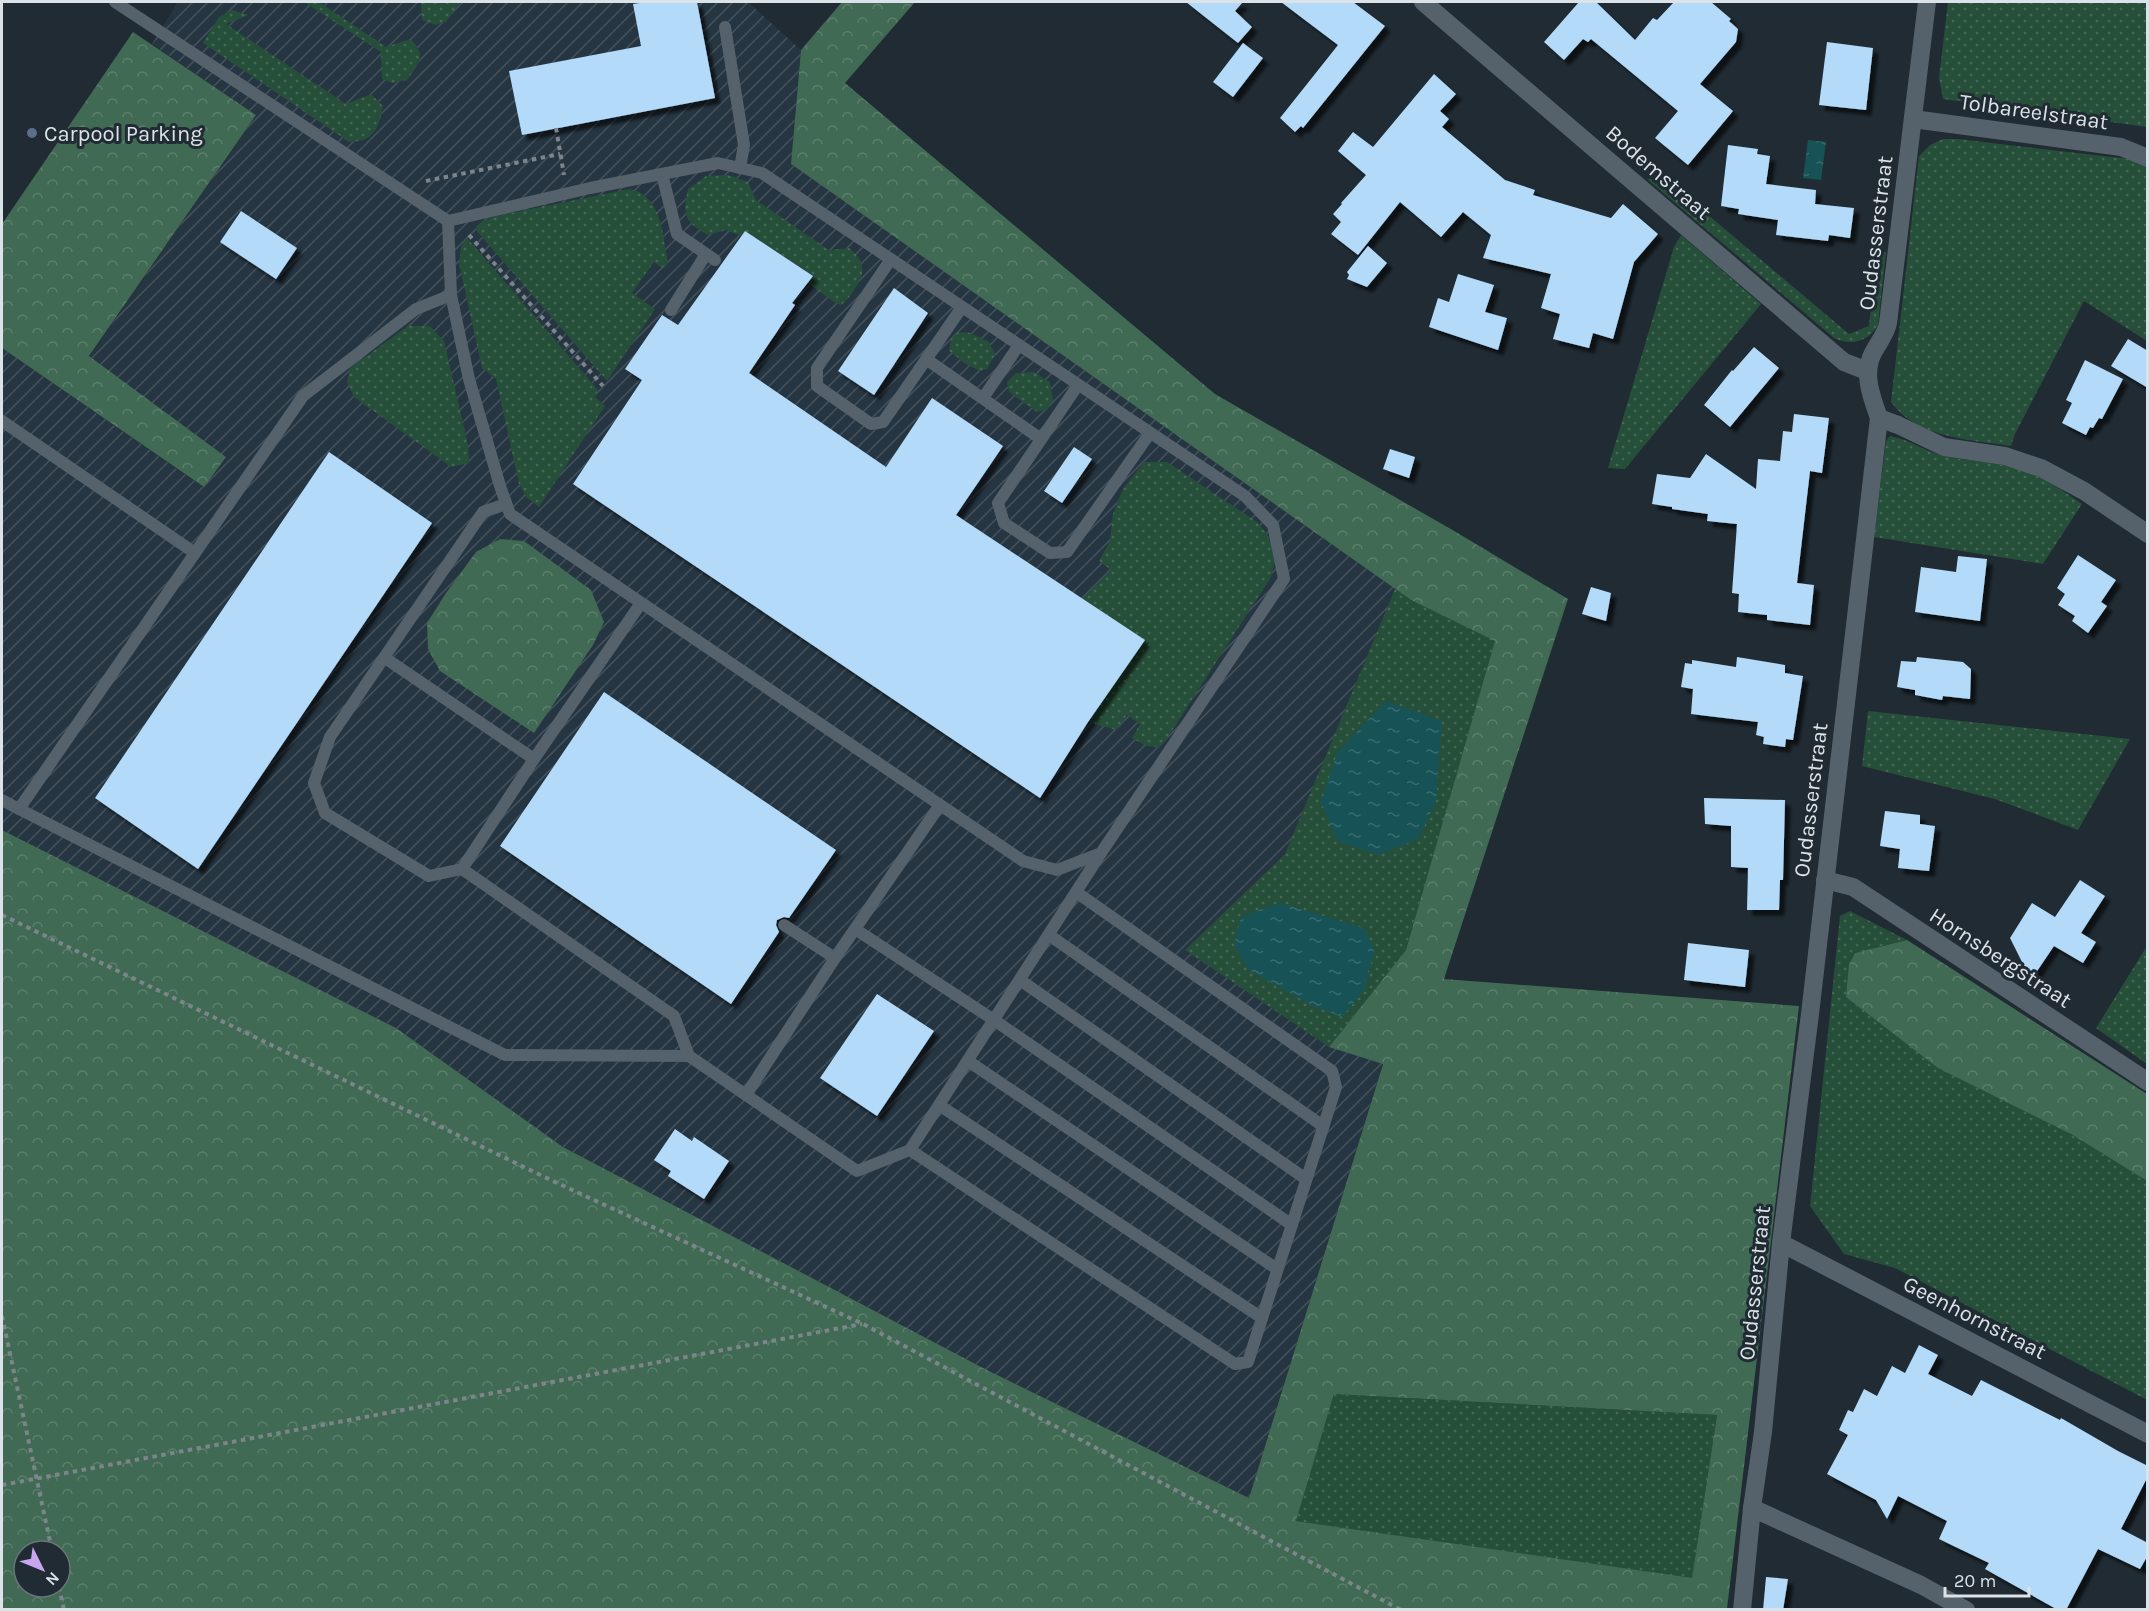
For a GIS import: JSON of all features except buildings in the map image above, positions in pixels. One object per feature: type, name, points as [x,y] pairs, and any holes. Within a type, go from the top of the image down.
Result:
[{"type":"street","name":"Bodemstraat","points":[[1423,2],[1844,362],[1867,371]]},
{"type":"street","name":"Oudasserstraat","points":[[1742,1610],[1752,1508],[1763,1432],[1781,1243],[1880,418],[1867,371],[1871,356],[1888,327],[1927,2]]},
{"type":"street","name":"Tolbareelstraat","points":[[1913,119],[2121,147],[2148,158]]},
{"type":"street","points":[[1880,418],[1944,447],[2005,456],[2041,468],[2084,491],[2148,534]]},
{"type":"street","name":"Hornsbergstraat","points":[[1825,880],[1853,887],[2148,1082]]},
{"type":"street","name":"Geenhornstraat","points":[[1781,1243],[2148,1434]]},
{"type":"street","points":[[1752,1508],[1921,1585],[1966,1610]]},
{"type":"lane","points":[[2,800],[505,1055],[689,1056],[857,1171],[910,1150],[1101,853],[1284,579],[1273,525],[1245,496],[762,173],[718,163],[568,193],[452,220],[115,2]]},
{"type":"lane","points":[[725,27],[744,145],[740,168]]},
{"type":"lane","points":[[662,174],[677,234],[711,257],[671,309]]},
{"type":"lane","points":[[452,220],[451,295],[468,379],[510,514],[1023,861],[1057,870],[1101,853]]},
{"type":"lane","points":[[891,259],[817,368],[817,386],[871,424],[883,422],[962,307]]},
{"type":"lane","points":[[19,809],[303,396],[416,309],[451,295]]},
{"type":"lane","points":[[983,398],[1019,345]]},
{"type":"lane","points":[[926,359],[1041,439]]},
{"type":"lane","points":[[1078,385],[998,503],[1004,523],[1050,553],[1067,552],[1150,433]]},
{"type":"lane","points":[[2,421],[195,553]]},
{"type":"lane","points":[[506,504],[483,512],[330,737],[314,783],[325,813],[429,876],[462,869],[641,603]]},
{"type":"lane","points":[[385,658],[534,759]]},
{"type":"lane","points":[[746,1095],[940,805]]},
{"type":"lane","points":[[462,869],[674,1016],[689,1056]]},
{"type":"lane","points":[[910,1150],[1235,1364],[1248,1362],[1336,1087],[1332,1071],[1076,892]]},
{"type":"lane","points":[[784,925],[836,958]]},
{"type":"lane","points":[[855,929],[994,1020],[1292,1225]]},
{"type":"lane","points":[[1049,935],[1323,1126]]},
{"type":"lane","points":[[1020,980],[1306,1179]]},
{"type":"lane","points":[[968,1061],[1277,1269]]},
{"type":"lane","points":[[939,1105],[1262,1318]]},
{"type":"path","points":[[556,128],[568,193]]},
{"type":"path","points":[[398,187],[560,154]]},
{"type":"path","points":[[452,220],[603,386]]},
{"type":"path","points":[[2,915],[555,1182],[863,1324],[1401,1610]]},
{"type":"path","points":[[2,1316],[49,1539]]},
{"type":"path","points":[[2,1485],[863,1324]]},
{"type":"shaded area","points":[[178,2],[748,2],[801,50],[791,164],[1411,600],[1330,1047],[1383,1063],[1249,1498],[985,1369],[563,1147],[396,1028],[2,830],[2,348],[203,487],[225,457],[89,357],[256,115],[152,44]]},
{"type":"shaded area","points":[[304,2],[319,2],[386,47],[410,39],[419,50],[418,64],[407,80],[392,83],[382,79],[381,52]]},
{"type":"shaded area","points":[[421,2],[460,2],[446,22],[435,25],[422,20]]},
{"type":"shaded area","points":[[1948,2],[2147,2],[2147,127],[1943,99],[1939,78]]},
{"type":"shaded area","points":[[231,10],[249,15],[226,24],[346,104],[371,94],[383,106],[380,121],[374,132],[364,139],[349,142],[203,43],[219,17]]},
{"type":"shaded area","points":[[1943,139],[2129,159],[2147,165],[2147,341],[2084,301],[2015,434],[2011,446],[1962,439],[1930,430],[1902,414],[1891,402],[1919,156],[1930,145]]},
{"type":"shaded area","points":[[1656,171],[1849,334],[1869,326],[1877,251],[1886,252],[1878,325],[1874,331],[1859,341],[1847,342],[1834,338],[1648,180]]},
{"type":"shaded area","points":[[728,175],[748,182],[756,200],[829,250],[849,248],[855,253],[861,263],[861,278],[845,302],[841,305],[834,302],[808,283],[812,275],[745,231],[741,236],[726,230],[708,235],[690,222],[685,205],[688,189],[706,176]]},
{"type":"shaded area","points":[[630,189],[641,193],[655,208],[662,229],[668,263],[662,268],[654,262],[632,293],[655,309],[607,381],[475,229],[482,221],[496,216]]},
{"type":"shaded area","points":[[1681,235],[1761,304],[1625,469],[1608,468],[1674,247]]},
{"type":"shaded area","points":[[467,238],[598,390],[595,397],[605,406],[539,507],[526,497],[519,484],[496,379],[482,368],[459,263],[461,247]]},
{"type":"shaded area","points":[[408,326],[430,326],[444,341],[468,445],[469,463],[451,467],[354,397],[347,382],[350,368]]},
{"type":"shaded area","points":[[958,332],[971,333],[989,342],[995,354],[987,369],[980,371],[949,351],[951,339]]},
{"type":"shaded area","points":[[1034,372],[1050,382],[1053,400],[1047,410],[1037,412],[1009,392],[1007,382],[1016,373]]},
{"type":"shaded area","points":[[1890,436],[1943,456],[2003,465],[2025,471],[2054,485],[2082,504],[2043,564],[1874,537],[1886,441]]},
{"type":"shaded area","points":[[1144,462],[1167,462],[1257,522],[1267,534],[1276,557],[1271,577],[1166,740],[1159,747],[1146,746],[1132,738],[1140,724],[1127,715],[1116,730],[1088,722],[1082,599],[1111,570],[1099,561],[1110,541],[1113,514],[1123,489]]},
{"type":"shaded area","points":[[1395,589],[1411,600],[1496,641],[1406,950],[1329,1047],[1185,950],[1285,854]]},
{"type":"shaded area","points":[[1868,711],[2130,739],[2078,830],[1995,799],[1862,766]]},
{"type":"shaded area","points":[[1850,911],[1907,940],[1855,953],[2071,1134],[2147,1181],[2147,1400],[1895,1268],[1844,1254],[1810,1206],[1840,916]]},
{"type":"shaded area","points":[[2147,946],[2147,1064],[2096,1028]]},
{"type":"shaded area","points":[[1334,1394],[1717,1415],[1692,1579],[1296,1521]]},
{"type":"green space","points":[[842,2],[915,2],[845,83],[1215,394],[1568,599],[1444,979],[1799,1006],[1727,1609],[2,1609],[2,830],[396,1028],[563,1147],[985,1369],[1249,1498],[1383,1064],[1329,1047],[1406,950],[1495,641],[1411,600],[791,164],[801,50]],"holes":[[[1334,1394],[1717,1415],[1692,1578],[1296,1521]]]},
{"type":"green space","points":[[133,32],[256,115],[89,356],[226,457],[204,487],[2,348],[2,224]]},
{"type":"green space","points":[[500,539],[524,541],[591,590],[604,622],[593,645],[534,733],[440,671],[428,649],[427,623],[446,593],[476,552]]},
{"type":"green space","points":[[1907,940],[2147,1094],[2147,1181],[2071,1134],[1938,1068],[1846,997],[1849,965],[1855,953]]},
{"type":"water","points":[[1808,140],[1826,142],[1821,180],[1803,178]]},
{"type":"water","points":[[1386,701],[1442,721],[1436,802],[1418,839],[1379,855],[1337,841],[1321,802],[1337,753]]},
{"type":"water","points":[[1279,903],[1364,928],[1374,951],[1365,989],[1342,1017],[1309,1004],[1249,970],[1234,945],[1241,917]]},
{"type":"place","name":"Carpool Parking","points":[[32,133]]}]
